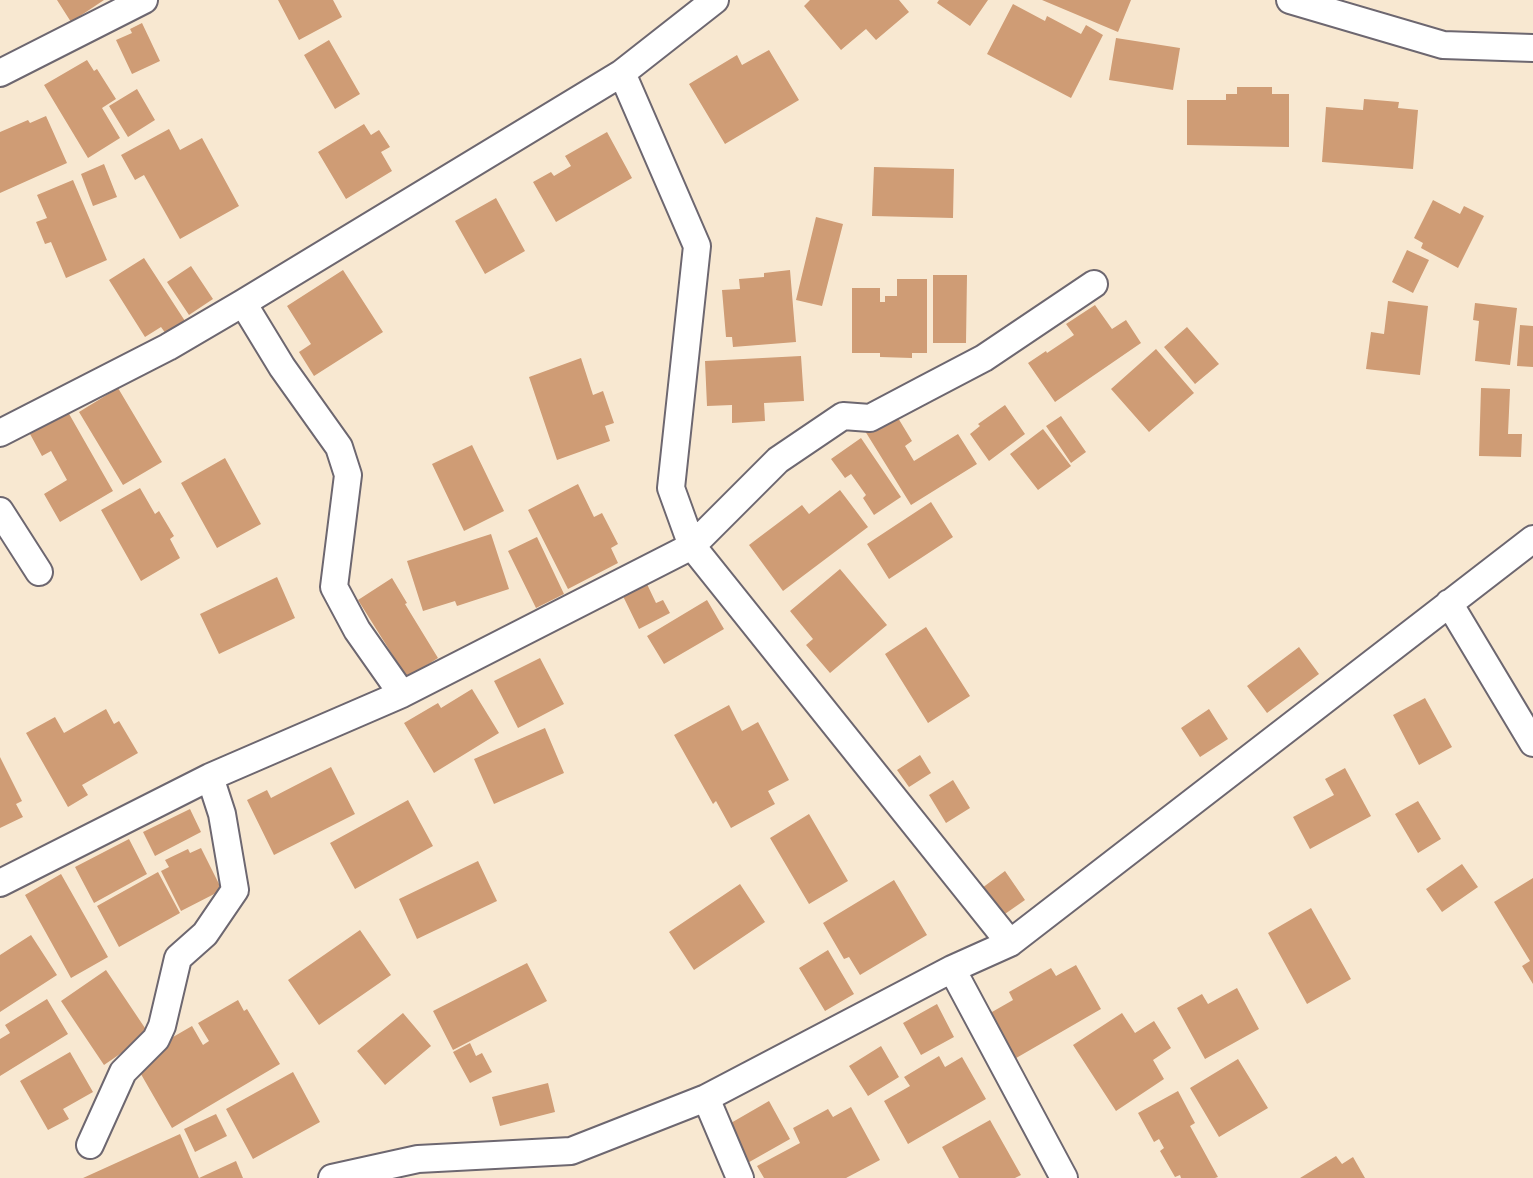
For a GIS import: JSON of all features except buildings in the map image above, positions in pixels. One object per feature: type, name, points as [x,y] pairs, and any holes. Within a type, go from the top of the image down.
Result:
[{"type":"street","points":[[0,73],[144,0]]},
{"type":"street","points":[[0,433],[168,347],[243,303],[622,73],[715,0]]},
{"type":"street","points":[[1290,0],[1443,45],[1533,48]]},
{"type":"street","points":[[622,73],[697,246],[671,488],[692,546],[1010,943]]},
{"type":"street","points":[[0,883],[210,777],[402,694],[692,546],[778,460],[843,416],[870,418],[984,358],[1094,284]]},
{"type":"street","points":[[243,303],[282,367],[339,447],[348,475],[334,587],[357,630],[402,694]]},
{"type":"street","points":[[0,511],[39,572]]},
{"type":"street","points":[[332,1178],[418,1159],[571,1151],[706,1098],[952,969],[1010,943],[1533,539]]},
{"type":"street","points":[[1449,603],[1533,743]]},
{"type":"street","points":[[90,1145],[123,1072],[156,1039],[178,958],[205,934],[235,890],[222,814],[210,777]]},
{"type":"street","points":[[952,969],[1064,1178]]},
{"type":"street","points":[[706,1098],[740,1178]]}]
